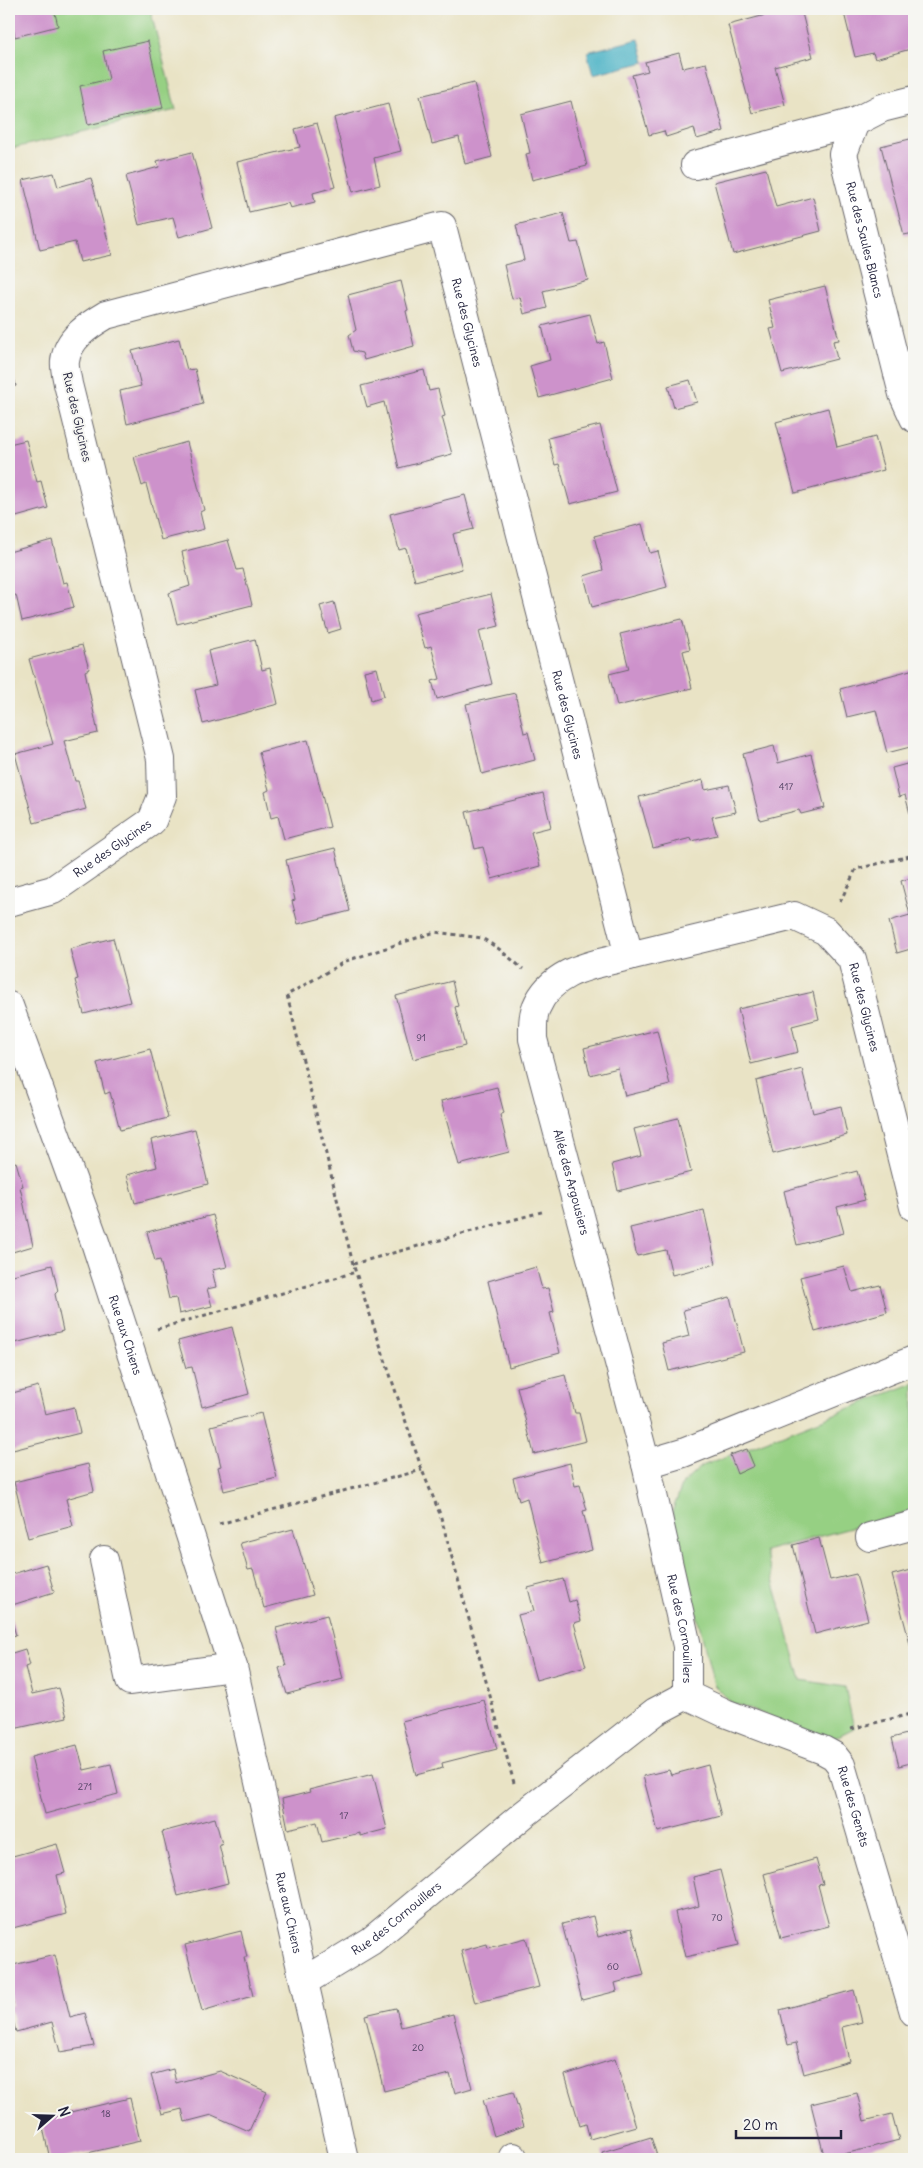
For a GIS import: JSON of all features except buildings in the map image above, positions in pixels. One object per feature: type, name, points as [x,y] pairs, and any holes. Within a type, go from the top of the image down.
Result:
[{"type":"street","points":[[694,165],[855,122],[882,108],[914,100]]},
{"type":"street","name":"Rue des Saules Blancs","points":[[855,122],[843,154],[903,394],[914,418]]},
{"type":"street","name":"Rue des Glycines","points":[[9,904],[53,890],[152,821],[162,796],[161,759],[68,384],[65,361],[72,342],[84,328],[106,315],[442,226],[629,956],[794,916],[826,931],[852,959],[914,1207]]},
{"type":"street","name":"Allée des Argousiers","points":[[629,956],[572,970],[547,988],[535,1010],[533,1039],[646,1464]]},
{"type":"street","name":"Rue aux Chiens","points":[[9,1006],[94,1242],[233,1667],[344,2159]]},
{"type":"street","points":[[646,1464],[683,1453],[914,1360]]},
{"type":"street","name":"Rue des Cornouillers","points":[[305,1981],[371,1941],[522,1815],[655,1712],[687,1695],[687,1646],[646,1464]]},
{"type":"street","points":[[870,1537],[914,1526]]},
{"type":"street","points":[[104,1560],[130,1681],[233,1667]]},
{"type":"street","name":"Rue des Genêts","points":[[687,1695],[724,1713],[823,1750],[834,1756],[841,1766],[914,2012]]},
{"type":"path","points":[[826,931],[856,869],[914,855]]},
{"type":"path","points":[[522,1815],[440,1514],[422,1470],[353,1264],[287,995],[346,961],[435,932],[482,938],[499,949],[547,988]]},
{"type":"path","points":[[353,1264],[576,1202]]},
{"type":"path","points":[[126,1338],[356,1272]]},
{"type":"path","points":[[189,1532],[422,1470]]},
{"type":"path","points":[[823,1750],[833,1733],[914,1712]]},
{"type":"green space","points":[[9,9],[150,9],[176,110],[9,149]]},
{"type":"green space","points":[[914,1383],[914,1511],[765,1551],[801,1680],[845,1687],[854,1728],[832,1739],[732,1703],[714,1685],[672,1512],[683,1483],[702,1466]]},
{"type":"water","points":[[639,39],[645,62],[593,75],[587,52]]}]
